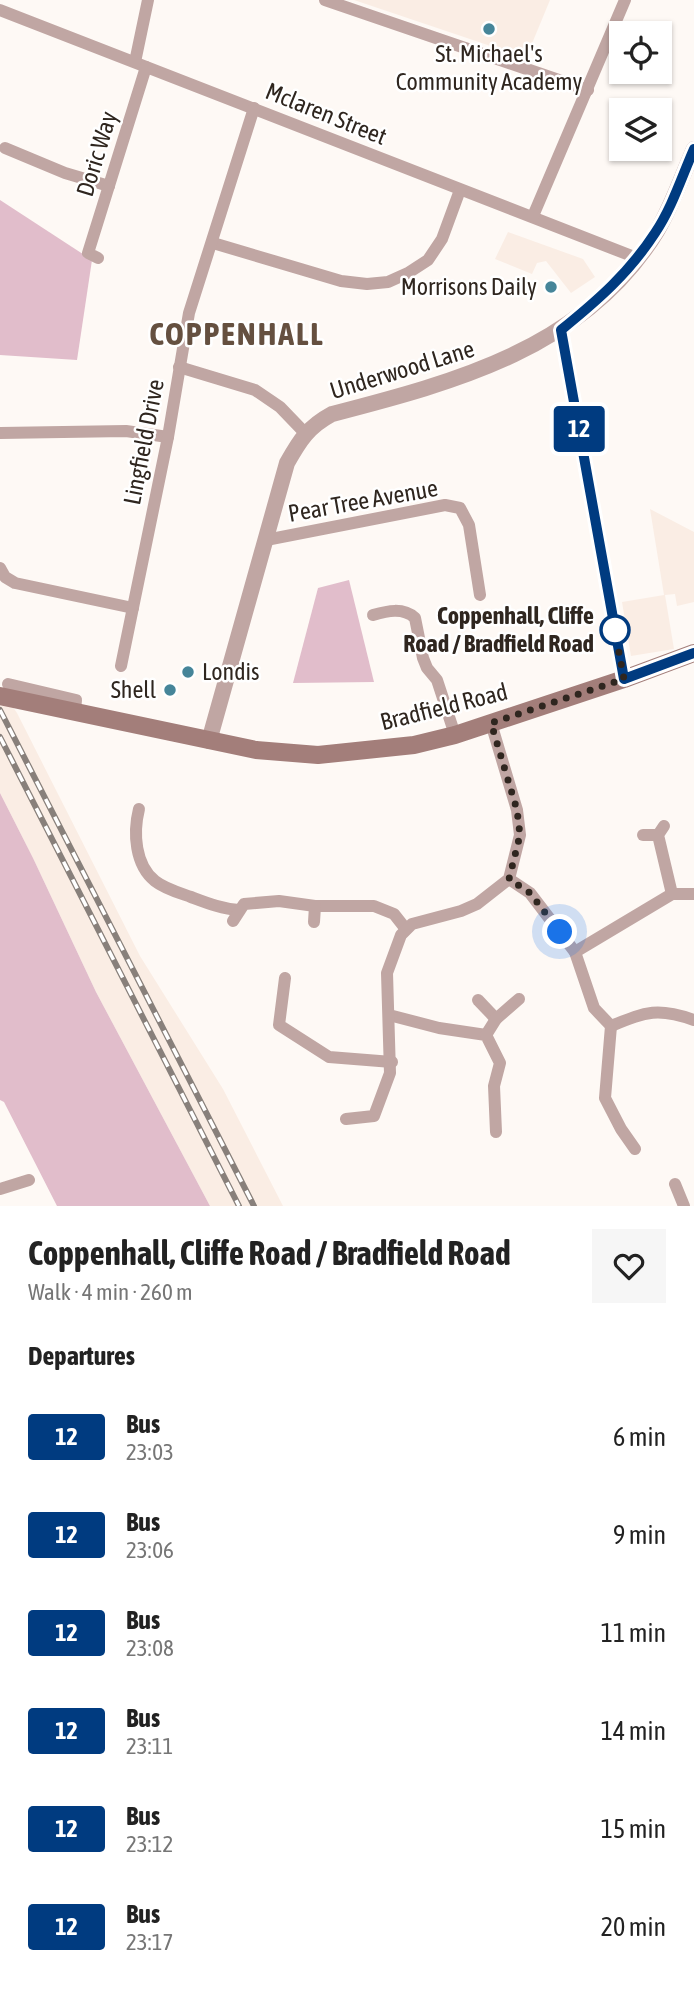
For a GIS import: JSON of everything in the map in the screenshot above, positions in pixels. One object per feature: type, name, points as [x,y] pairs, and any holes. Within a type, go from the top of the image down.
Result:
[{"type":"main road","name":"Bradfield Road","points":[[4,690],[21,701],[209,741],[257,750],[318,755],[405,746],[455,735],[694,653]]},
{"type":"street","name":"Doric Way","points":[[87,253],[109,186],[141,64],[148,0]]},
{"type":"street","points":[[325,0],[588,90]]},
{"type":"street","points":[[533,216],[625,0]]},
{"type":"street","name":"Mclaren Street","points":[[0,10],[637,258]]},
{"type":"street","name":"Lingfield Drive","points":[[121,666],[168,437],[189,313],[254,108]]},
{"type":"street","points":[[4,146],[65,173],[109,186]]},
{"type":"street","name":"Underwood Lane","points":[[209,741],[287,463],[305,433],[315,423],[332,414],[422,391],[495,365],[561,330],[607,293],[657,231],[694,149]]},
{"type":"street","points":[[212,243],[341,281],[366,284],[387,282],[428,260],[442,239],[460,190]]},
{"type":"street","points":[[561,330],[624,679]]},
{"type":"street","points":[[179,368],[255,390],[280,407],[305,433]]},
{"type":"street","points":[[0,433],[126,432],[168,437]]},
{"type":"street","name":"Pear Tree Avenue","points":[[266,540],[444,505],[460,508],[469,525],[480,595]]},
{"type":"street","points":[[0,568],[5,577],[15,583],[133,608]]},
{"type":"street","points":[[378,609],[407,612],[415,618],[423,658],[437,680],[455,735]]},
{"type":"street","name":"Bradfield Road","points":[[4,690],[76,701],[75,711]]},
{"type":"street","points":[[346,1119],[374,1116],[390,1073],[392,1062],[387,973],[394,949],[405,928],[477,904],[509,879],[520,835],[517,810],[491,723]]},
{"type":"street","points":[[139,809],[135,825],[138,849],[147,873],[156,882],[236,916],[244,904],[279,901],[315,906],[374,906],[394,915],[405,928]]},
{"type":"street","points":[[643,835],[661,831],[672,894]]},
{"type":"street","points":[[509,879],[530,893],[575,952],[594,1008],[611,1026],[605,1098],[635,1149]]},
{"type":"street","points":[[575,952],[672,894],[694,894]]},
{"type":"street","points":[[314,922],[315,906]]},
{"type":"street","points":[[285,978],[276,1030],[329,1057],[392,1062]]},
{"type":"street","points":[[486,1035],[495,1019],[519,999]]},
{"type":"street","points":[[478,1000],[495,1019]]},
{"type":"street","points":[[611,1026],[644,1012],[670,1012],[694,1020]]},
{"type":"street","points":[[389,1015],[439,1028],[486,1035]]},
{"type":"street","points":[[486,1035],[500,1063],[494,1086],[496,1132]]},
{"type":"street","points":[[0,1189],[29,1180]]},
{"type":"street","points":[[675,1184],[687,1202]]},
{"type":"shaded area","name":"St. Michael's Community Academy","points":[[354,0],[550,0],[526,58]]},
{"type":"shaded area","points":[[0,200],[92,260],[77,360],[0,355]]},
{"type":"shaded area","points":[[508,232],[583,259],[595,277],[571,293],[546,261],[537,263],[532,274],[495,259]]},
{"type":"shaded area","points":[[650,509],[694,532],[694,602],[677,606],[675,594],[665,595],[674,649],[631,656],[622,602],[664,595]]},
{"type":"shaded area","points":[[349,580],[374,682],[293,683],[318,588]]},
{"type":"shaded area","points":[[0,688],[17,713],[140,956],[223,1089],[283,1206],[210,1206],[96,992],[0,793]]},
{"type":"shaded area","points":[[0,793],[96,992],[210,1206],[57,1206],[4,1102],[0,1100]]},
{"type":"railway","points":[[0,710],[254,1206]]},
{"type":"railway","points":[[0,737],[239,1206]]},
{"type":"bus line","name":"12","points":[[694,149],[657,231],[607,293],[561,330],[624,679],[694,653]]},
{"type":"place","name":"St. Michael's Community Academy","points":[[489,29]]},
{"type":"place","name":"Morrisons Daily","points":[[551,287]]},
{"type":"place","name":"Coppenhall, Cliffe Road / Bradfield Road","points":[[615,630]]},
{"type":"place","name":"Londis","points":[[188,672]]},
{"type":"place","name":"Shell","points":[[170,690]]},
{"type":"district","name":"COPPENHALL","points":[[237,334]]},
{"type":"route","points":[[560,932],[530,893],[509,879],[520,835],[517,810],[491,723],[624,679],[614,626],[615,630]]}]
